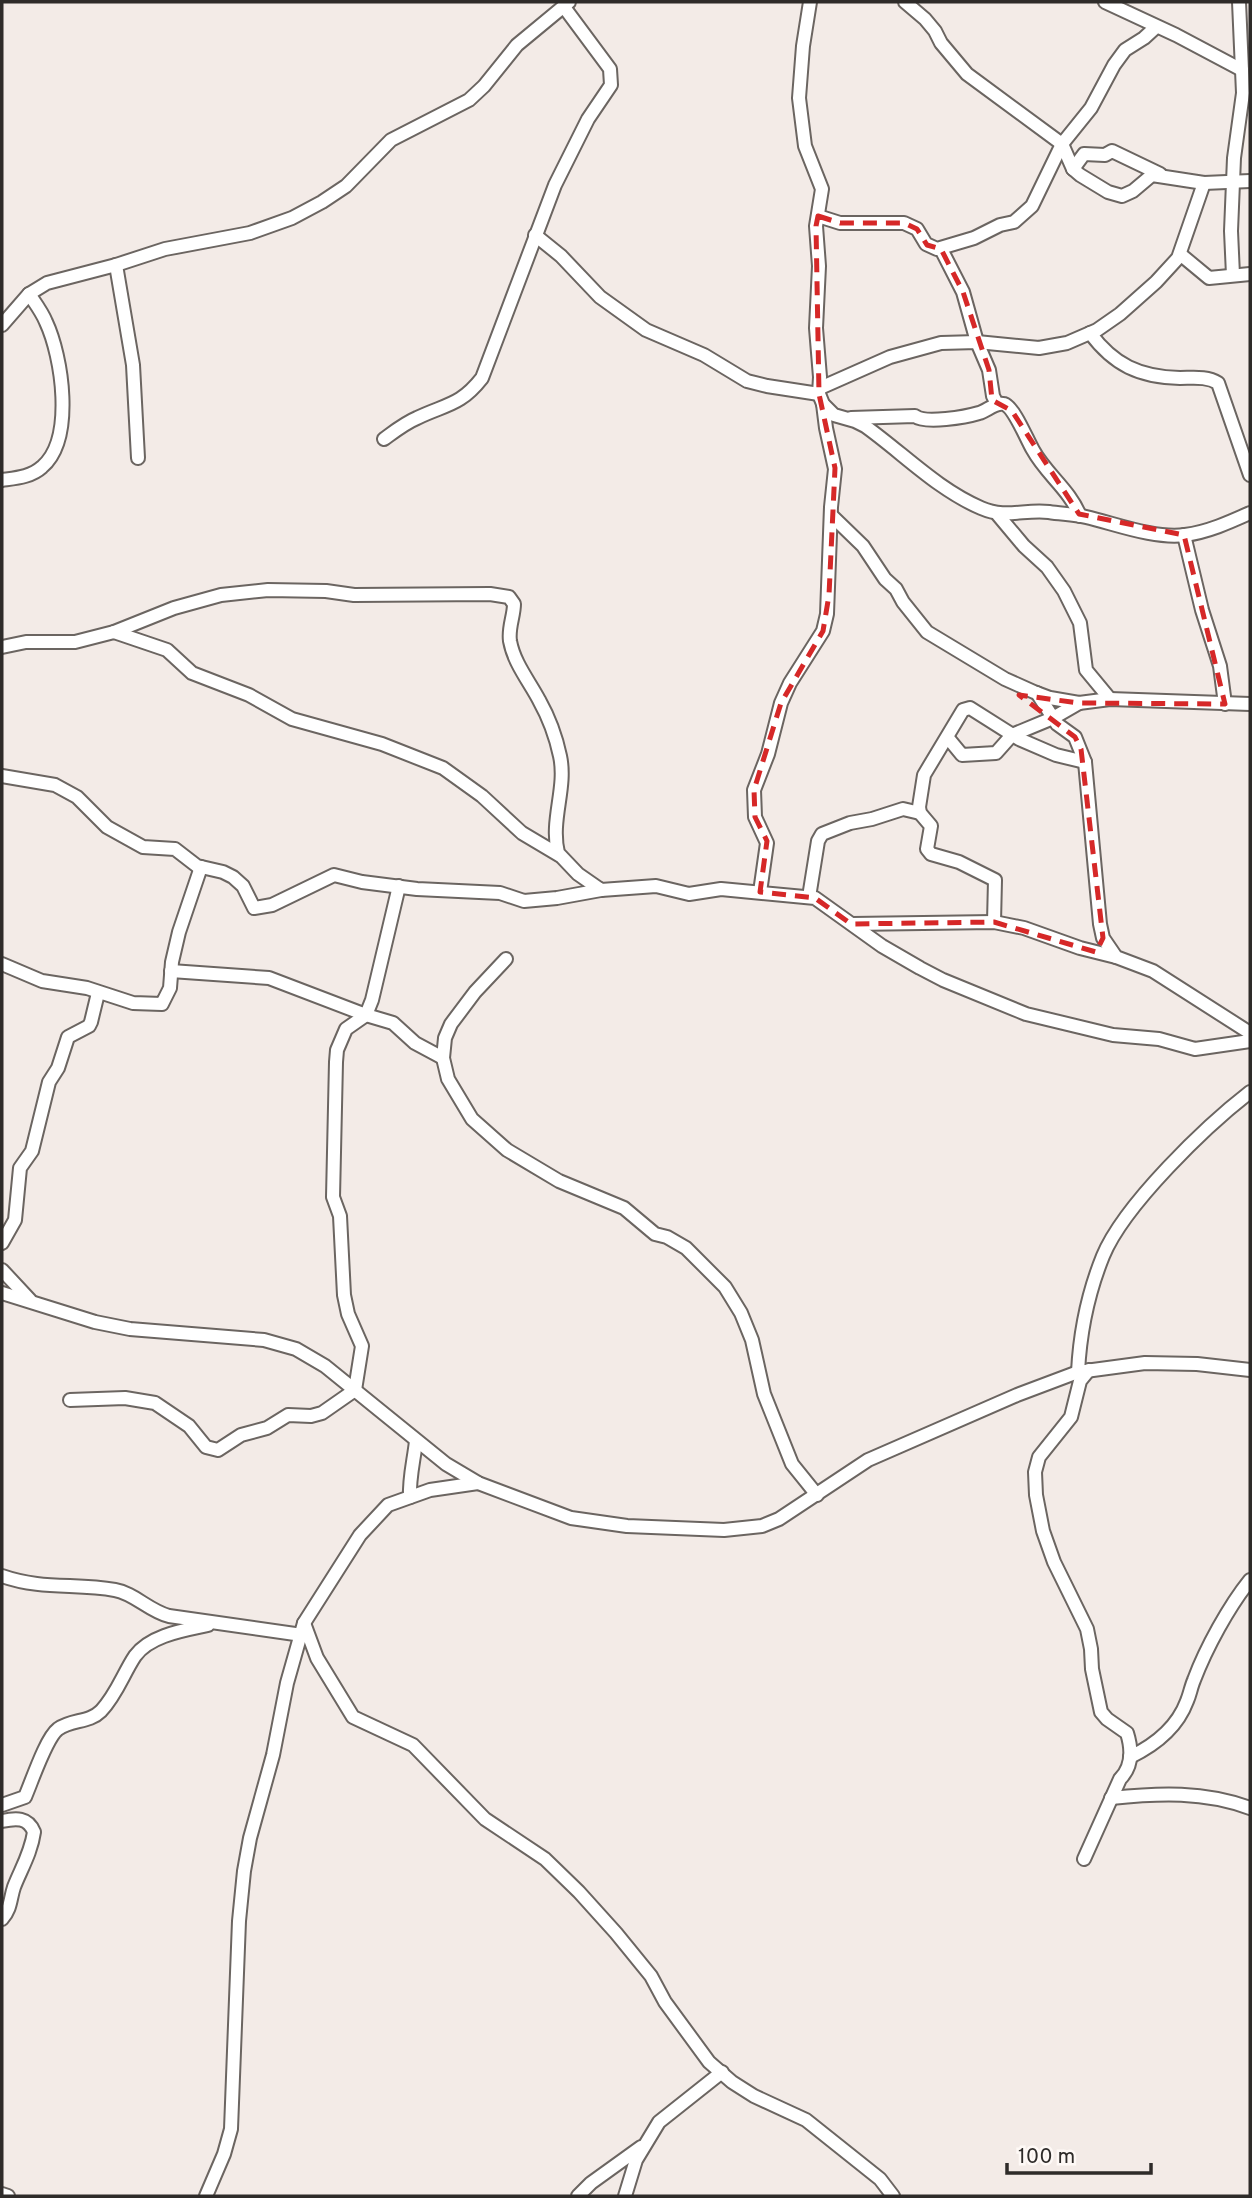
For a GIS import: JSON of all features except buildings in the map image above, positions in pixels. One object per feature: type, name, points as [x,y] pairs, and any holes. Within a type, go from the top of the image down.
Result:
[{"type":"street","points":[[760,892],[767,843],[755,817],[754,790],[768,754],[781,703],[826,623],[829,594],[828,561],[835,469],[821,395],[816,328],[819,266],[816,226],[822,186],[805,146],[799,99],[810,2]]},
{"type":"street","points":[[905,2],[925,19],[967,74],[1062,144],[1073,169],[1108,192],[1122,196],[1133,191],[1147,178],[1161,175]]},
{"type":"street","points":[[1106,2],[1242,70]]},
{"type":"street","points":[[1233,275],[1231,231],[1236,134],[1247,95],[1242,70],[1239,2]]},
{"type":"street","points":[[2,325],[29,294],[47,283],[165,249],[269,227],[322,202],[346,186],[391,140],[469,100],[517,45],[566,4],[610,69],[611,85],[577,140],[555,185],[482,379],[472,392],[453,405],[420,416],[384,439]]},
{"type":"street","points":[[818,216],[840,223],[904,223],[917,229],[929,246],[942,248],[1014,222],[1027,212],[1040,193],[1062,144],[1091,108],[1114,65],[1125,50],[1156,27]]},
{"type":"street","points":[[1073,169],[1084,154],[1105,156],[1112,151],[1161,175],[1204,183],[1250,181]]},
{"type":"street","points":[[535,235],[561,256],[600,297],[646,330],[704,355],[747,381],[821,395],[890,357],[941,343],[977,342],[1057,347],[1090,333],[1120,314],[1156,282],[1180,254],[1204,183]]},
{"type":"street","points":[[942,248],[963,292],[977,342],[989,370],[992,393],[997,404]]},
{"type":"street","points":[[1180,254],[1209,278],[1250,274]]},
{"type":"street","points":[[116,265],[133,365],[138,458]]},
{"type":"street","points":[[2,480],[27,476],[45,464],[58,441],[62,422],[59,374],[53,344],[47,323],[29,294]]},
{"type":"street","points":[[1090,333],[1102,349],[1118,363],[1151,374],[1173,378],[1204,378],[1218,383],[1250,475]]},
{"type":"street","points":[[821,395],[834,415],[848,418],[915,416],[922,420],[936,420],[980,413],[997,404],[1006,405],[1012,411],[1032,450],[1070,496],[1080,516]]},
{"type":"street","points":[[848,418],[886,441],[933,481],[961,499],[998,515],[1024,546],[1047,567],[1064,591],[1080,623],[1086,670],[1111,699]]},
{"type":"street","points":[[998,515],[1046,512],[1080,516],[1163,535],[1184,535],[1250,513]]},
{"type":"street","points":[[831,516],[863,546],[927,632],[1005,679],[1037,693],[1079,703],[1111,699],[1250,704]]},
{"type":"street","points":[[1184,535],[1202,610],[1220,666],[1225,704]]},
{"type":"street","points":[[2,647],[26,642],[75,642],[114,632],[174,608],[213,597],[268,590],[326,591],[354,595],[490,594],[509,597],[514,604],[510,639],[512,646],[520,668],[540,701],[560,755],[563,779],[556,834],[559,855]]},
{"type":"street","points":[[114,632],[167,650],[192,673],[249,695],[292,719],[382,744],[443,768],[482,796],[522,832],[559,855],[578,874],[601,890]]},
{"type":"street","points":[[1037,693],[1053,718],[1075,737],[1085,762],[1098,907],[1103,938],[1116,957]]},
{"type":"street","points":[[948,738],[962,755],[996,753],[1012,735],[1053,718],[1079,703]]},
{"type":"street","points":[[920,813],[920,792],[924,775],[962,711],[970,708],[1012,735],[1043,750],[1085,762]]},
{"type":"street","points":[[2,776],[55,785],[85,803],[107,827],[143,847],[175,849],[190,862],[223,872],[239,881],[254,908],[272,905],[334,876],[399,886],[500,893],[524,901],[648,886],[690,894],[721,889],[809,897],[822,902],[882,946],[932,974],[1026,1014],[1113,1035],[1159,1039],[1195,1049],[1250,1041]]},
{"type":"street","points":[[809,897],[818,841],[822,834],[850,823],[902,809],[920,813],[931,826],[927,846],[929,852],[959,862],[995,880],[994,922]]},
{"type":"street","points":[[2,964],[42,981],[87,988],[133,1003],[162,1004],[170,988],[179,932],[201,867]]},
{"type":"street","points":[[70,1400],[125,1398],[155,1403],[188,1426],[206,1447],[218,1450],[241,1435],[267,1427],[288,1415],[322,1413],[355,1390],[362,1346],[348,1314],[344,1295],[340,1216],[333,1197],[337,1050],[346,1030],[366,1015],[376,988],[399,886]]},
{"type":"street","points":[[851,924],[994,922],[1024,928],[1153,971],[1250,1033]]},
{"type":"street","points":[[1096,952],[1103,938]]},
{"type":"street","points":[[506,959],[457,1014],[445,1038],[444,1069],[453,1087],[472,1119],[492,1139],[559,1181],[629,1211],[655,1234],[686,1248],[725,1287],[741,1313],[752,1340],[764,1394],[792,1464],[817,1495]]},
{"type":"street","points":[[171,971],[269,978],[394,1023],[415,1044],[443,1058]]},
{"type":"street","points":[[2,1242],[15,1220],[20,1168],[32,1151],[49,1083],[61,1061],[68,1037],[89,1026],[98,993]]},
{"type":"street","points":[[1084,1859],[1120,1779],[1127,1772],[1130,1757],[1127,1733],[1101,1712],[1087,1629],[1054,1562],[1043,1531],[1035,1472],[1040,1457],[1071,1417],[1074,1409],[1084,1371],[1084,1318],[1104,1254],[1128,1216],[1156,1181],[1213,1124],[1250,1092]]},
{"type":"street","points":[[2,1270],[31,1300]]},
{"type":"street","points":[[2,1293],[96,1322],[130,1329],[279,1343],[296,1349],[325,1366],[446,1464],[478,1483],[571,1518],[595,1523],[724,1530],[762,1526],[779,1519],[868,1460],[1017,1395],[1084,1371],[1145,1363],[1197,1364],[1250,1370]]},
{"type":"street","points":[[410,1497],[409,1482],[413,1473],[416,1441]]},
{"type":"street","points":[[206,2196],[224,2154],[231,2129],[239,1921],[244,1871],[250,1838],[273,1755],[287,1683],[303,1629],[359,1535],[388,1505],[430,1490],[478,1483]]},
{"type":"street","points":[[2,1576],[36,1586],[120,1591],[159,1613],[215,1623],[303,1629]]},
{"type":"street","points":[[1130,1757],[1152,1747],[1184,1710],[1194,1680],[1229,1610],[1250,1580]]},
{"type":"street","points":[[2,1805],[25,1797],[49,1741],[58,1729],[74,1721],[92,1718],[112,1699],[140,1650],[162,1638],[215,1623]]},
{"type":"street","points":[[303,1629],[317,1658],[353,1717],[413,1745],[485,1819],[553,1867],[616,1933],[651,1976],[666,2002],[709,2062],[754,2096],[806,2120],[880,2179],[893,2196]]},
{"type":"street","points":[[1111,1798],[1175,1793],[1219,1799],[1250,1808]]},
{"type":"street","points":[[2,1821],[22,1819],[29,1822],[34,1832],[25,1866],[14,1887],[11,1904],[2,1919]]},
{"type":"street","points":[[625,2196],[642,2146],[659,2122],[722,2072]]},
{"type":"street","points":[[578,2196],[591,2183],[642,2146]]},
{"type":"street","points":[[2,2194],[8,2196]]},
{"type":"highlighted area","points":[[818,216],[840,223],[904,223],[917,229],[927,245],[941,249],[963,292],[989,370],[992,400],[1012,411],[1079,514],[1184,535],[1225,704],[1079,703],[1019,695],[1075,737],[1081,749],[1103,938],[1096,952],[994,922],[851,924],[815,898],[760,892],[767,841],[755,817],[754,790],[781,703],[823,631],[829,595],[835,468],[819,394]]}]
